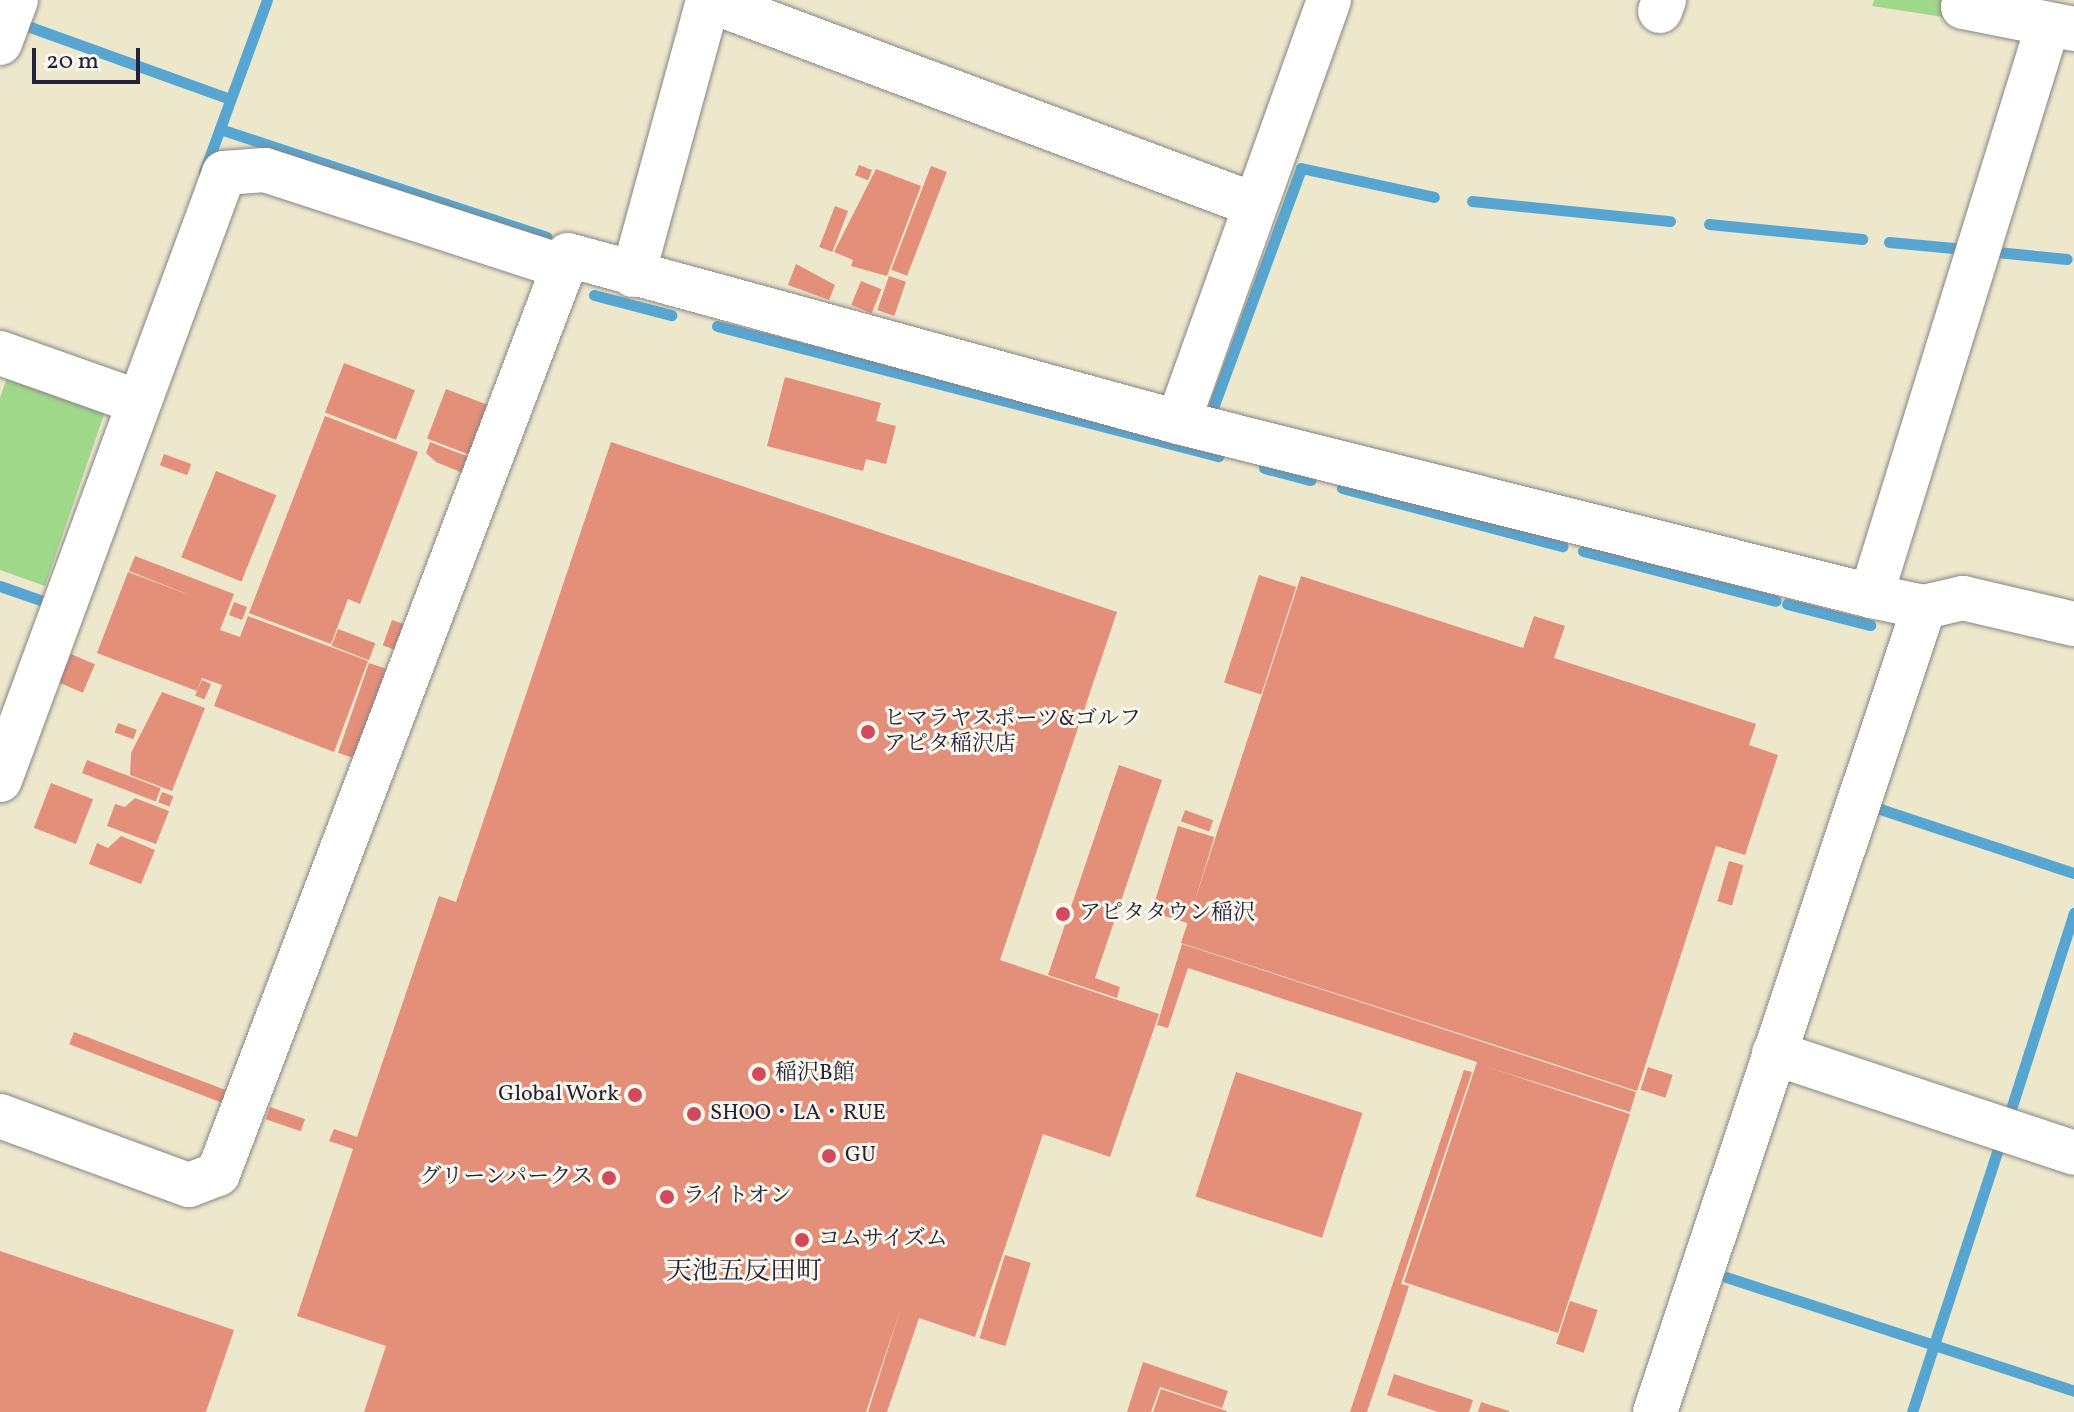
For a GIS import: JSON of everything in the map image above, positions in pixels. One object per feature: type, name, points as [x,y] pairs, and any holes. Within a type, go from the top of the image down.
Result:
[{"type":"street","points":[[0,43],[16,0]]},
{"type":"street","points":[[633,275],[708,0],[1255,205]]},
{"type":"street","points":[[1178,422],[1329,0]]},
{"type":"street","points":[[1871,596],[2061,27],[1963,7],[1965,0]]},
{"type":"street","points":[[0,780],[224,173],[265,170],[563,267]]},
{"type":"street","points":[[0,1116],[189,1185],[218,1174],[568,255],[1178,422],[1871,596],[1924,607],[1963,598],[2074,624]]},
{"type":"street","points":[[0,353],[138,402]]},
{"type":"street","points":[[1655,1412],[1924,607]]},
{"type":"street","points":[[1774,1053],[2074,1153]]},
{"type":"green space","points":[[1874,0],[1946,0],[1943,17],[1872,6]]},
{"type":"green space","points":[[8,375],[106,409],[45,586],[0,570],[0,398]]},
{"type":"building","points":[[859,165],[872,170],[868,180],[855,175]]},
{"type":"building","points":[[931,166],[947,172],[907,276],[891,270]]},
{"type":"building","points":[[876,169],[921,186],[887,276],[851,266],[853,260],[834,252]]},
{"type":"building","points":[[835,206],[848,211],[832,252],[819,247]]},
{"type":"building","points":[[796,264],[835,285],[829,300],[788,285]]},
{"type":"building","points":[[889,276],[906,282],[894,316],[877,310]]},
{"type":"building","points":[[861,281],[881,289],[872,313],[851,305]]},
{"type":"building","points":[[344,363],[415,390],[396,440],[325,412]]},
{"type":"building","points":[[785,377],[881,403],[876,421],[896,426],[886,464],[866,459],[863,471],[767,446]]},
{"type":"building","points":[[446,389],[490,406],[471,455],[427,438]]},
{"type":"building","points":[[325,416],[418,452],[360,604],[348,599],[331,644],[249,613]]},
{"type":"building","points":[[430,442],[469,457],[463,473],[436,462],[426,453]]},
{"type":"building","name":"稲沢B館","points":[[611,442],[1117,612],[1000,960],[1159,1014],[1110,1157],[1043,1134],[975,1337],[919,1318],[887,1412],[868,1412],[900,1311],[866,1412],[364,1412],[386,1346],[297,1316],[353,1149],[329,1141],[334,1129],[357,1137],[439,896],[456,902]]},
{"type":"building","points":[[164,454],[191,464],[187,475],[160,465]]},
{"type":"building","points":[[216,471],[276,495],[241,582],[181,557]]},
{"type":"building","points":[[135,556],[234,594],[220,630],[240,637],[248,616],[368,661],[334,752],[214,706],[222,685],[202,678],[197,691],[97,653],[128,572],[192,596],[129,571]]},
{"type":"building","points":[[1259,575],[1296,587],[1261,695],[1224,682]]},
{"type":"building","points":[[1301,576],[1523,648],[1534,616],[1565,626],[1554,658],[1756,724],[1749,745],[1778,755],[1745,855],[1716,846],[1637,1091],[1181,943]]},
{"type":"building","points":[[234,602],[247,607],[242,620],[229,615]]},
{"type":"building","points":[[392,620],[403,624],[394,649],[383,645]]},
{"type":"building","points":[[338,629],[375,643],[369,660],[332,646]]},
{"type":"building","points":[[71,654],[95,664],[83,693],[59,683]]},
{"type":"building","points":[[369,663],[386,669],[355,759],[338,753]]},
{"type":"building","points":[[202,680],[211,684],[204,700],[195,696]]},
{"type":"building","points":[[162,692],[205,708],[172,791],[130,775],[131,753]]},
{"type":"building","points":[[118,723],[137,730],[133,739],[115,732]]},
{"type":"building","points":[[87,760],[161,788],[156,801],[82,773]]},
{"type":"building","points":[[1119,765],[1162,780],[1095,978],[1120,987],[1117,998],[1048,975]]},
{"type":"building","points":[[51,783],[93,799],[76,844],[34,828]]},
{"type":"building","points":[[162,792],[173,796],[170,806],[158,802]]},
{"type":"building","points":[[135,798],[169,811],[156,844],[107,826],[115,804],[125,807]]},
{"type":"building","points":[[1185,810],[1213,820],[1209,832],[1181,821]]},
{"type":"building","points":[[1178,826],[1214,837],[1188,923],[1152,912]]},
{"type":"building","points":[[121,836],[155,850],[141,884],[89,864],[97,843],[108,848]]},
{"type":"building","points":[[1729,861],[1743,865],[1732,906],[1717,901]]},
{"type":"building","points":[[1182,944],[1636,1092],[1630,1112],[1484,1066],[1630,1114],[1558,1333],[1404,1282],[1477,1062],[1188,968],[1168,1028],[1157,1025]]},
{"type":"building","points":[[74,1032],[230,1092],[225,1104],[69,1044]]},
{"type":"building","points":[[1648,1067],[1673,1075],[1665,1098],[1641,1090]]},
{"type":"building","points":[[1464,1070],[1472,1072],[1401,1284],[1409,1286],[1394,1332],[1367,1412],[1350,1412]]},
{"type":"building","points":[[1236,1072],[1362,1113],[1322,1238],[1196,1197]]},
{"type":"building","points":[[270,1107],[305,1119],[301,1131],[266,1119]]},
{"type":"building","points":[[0,1251],[234,1330],[206,1412],[0,1412]]},
{"type":"building","points":[[1005,1255],[1031,1263],[1005,1346],[980,1338]]},
{"type":"building","points":[[1570,1301],[1598,1310],[1584,1353],[1556,1344]]},
{"type":"building","points":[[1143,1362],[1228,1391],[1222,1408],[1160,1387],[1151,1412],[1127,1412]]},
{"type":"building","points":[[1394,1374],[1473,1400],[1469,1412],[1438,1412],[1387,1395]]},
{"type":"building","points":[[1161,1389],[1227,1411],[1153,1412]]},
{"type":"building","points":[[1481,1402],[1509,1411],[1509,1412],[1478,1412]]},
{"type":"waterway","points":[[204,172],[267,0]]},
{"type":"waterway","points":[[19,23],[230,99]]},
{"type":"waterway","points":[[220,129],[547,237]]},
{"type":"waterway","points":[[1214,405],[1301,168],[1434,197]]},
{"type":"waterway","points":[[1472,201],[1670,221]]},
{"type":"waterway","points":[[1709,224],[1862,239]]},
{"type":"waterway","points":[[1889,242],[1954,248]]},
{"type":"waterway","points":[[1997,252],[2067,259]]},
{"type":"waterway","points":[[594,295],[671,315]]},
{"type":"waterway","points":[[717,326],[1218,456]]},
{"type":"waterway","points":[[1264,468],[1310,480]]},
{"type":"waterway","points":[[1342,488],[1562,546]]},
{"type":"waterway","points":[[1583,551],[1776,601]]},
{"type":"waterway","points":[[0,586],[46,602]]},
{"type":"waterway","points":[[1787,604],[1870,625]]},
{"type":"waterway","points":[[1880,809],[2074,873]]},
{"type":"waterway","points":[[2011,1109],[2074,913]]},
{"type":"waterway","points":[[1912,1412],[1998,1149]]},
{"type":"waterway","points":[[1726,1277],[2074,1391]]},
{"type":"place","name":"ヒマラヤスポーツ&ゴルフ アピタ稲沢店","points":[[868,732]]},
{"type":"place","name":"アピタタウン稲沢","points":[[1063,914]]},
{"type":"place","name":"稲沢B館","points":[[759,1074]]},
{"type":"place","name":"Global Work","points":[[635,1095]]},
{"type":"place","name":"SHOO・LA・RUE","points":[[694,1114]]},
{"type":"place","name":"GU","points":[[829,1156]]},
{"type":"place","name":"グリーンパークス","points":[[609,1178]]},
{"type":"place","name":"ライトオン","points":[[667,1197]]},
{"type":"place","name":"コムサイズム","points":[[802,1240]]},
{"type":"district","name":"天池五反田町","points":[[744,1273]]}]
